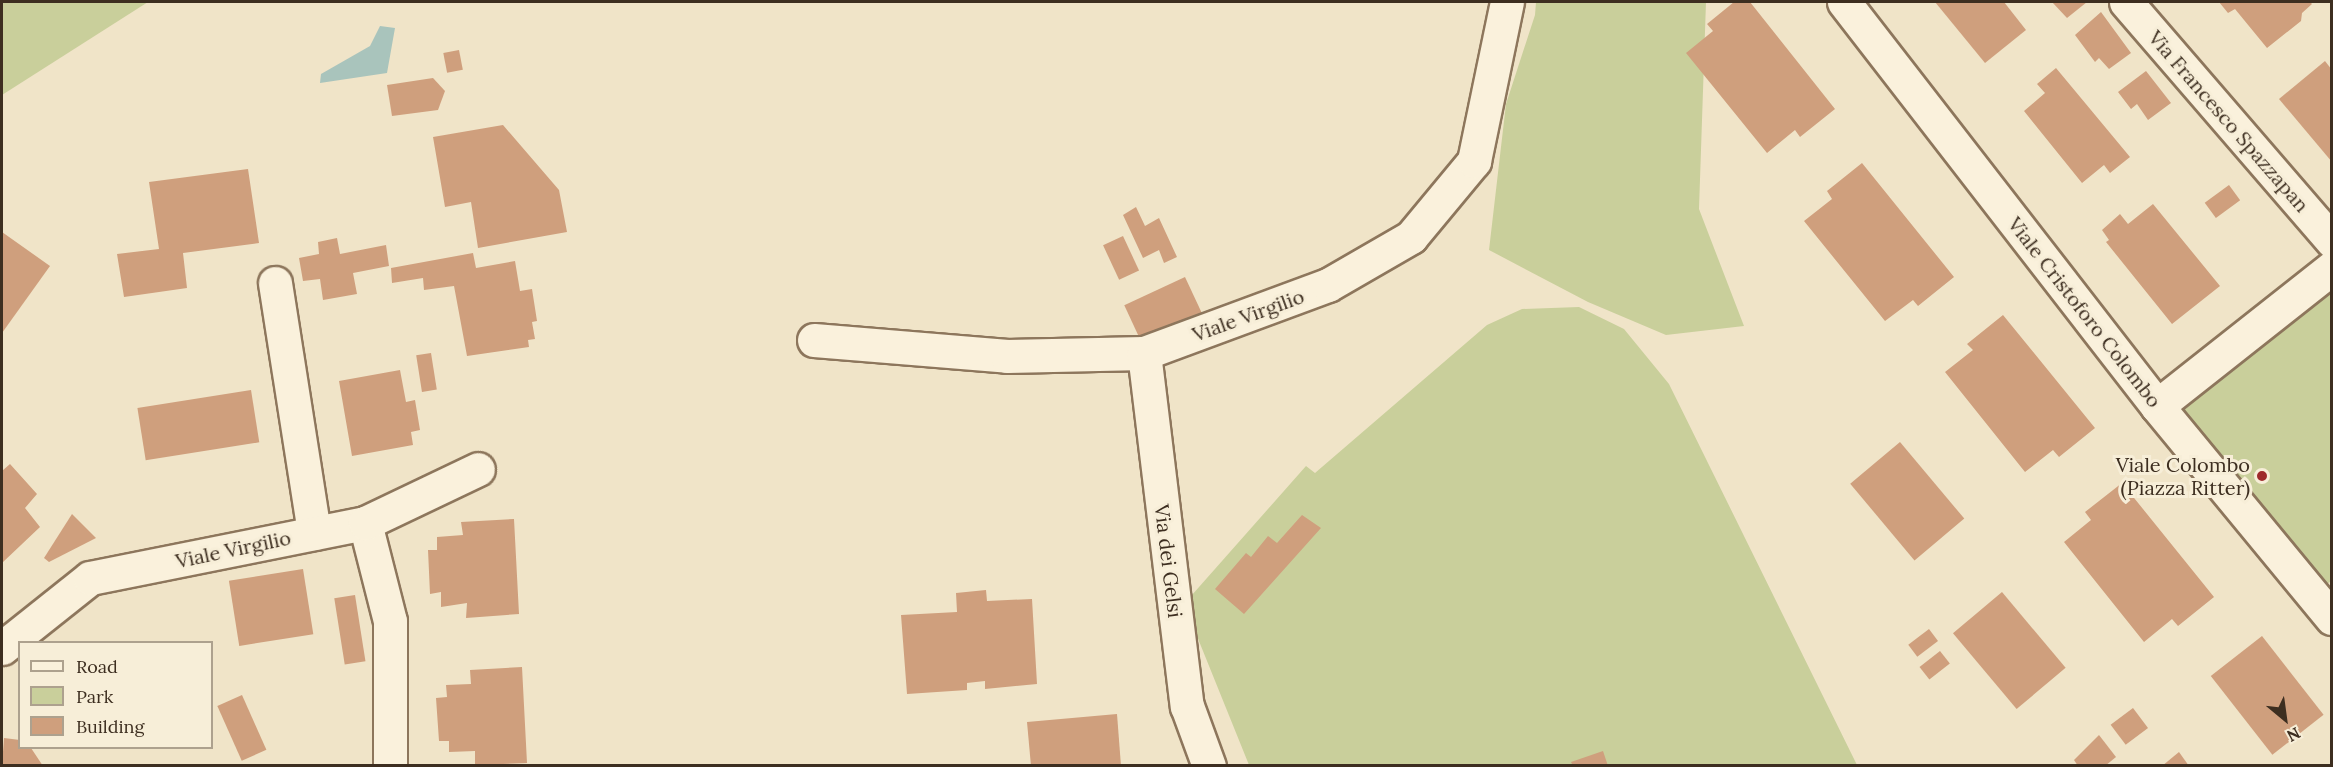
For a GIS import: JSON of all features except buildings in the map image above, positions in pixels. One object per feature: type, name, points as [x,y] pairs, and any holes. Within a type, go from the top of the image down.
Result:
[{"type":"street","name":"Viale Virgilio","points":[[814,340],[1007,356],[1144,353],[1328,285],[1411,237],[1474,161],[1507,2]]},
{"type":"street","name":"Viale Cristoforo Colombo","points":[[1844,2],[2157,406],[2325,598]]},
{"type":"street","name":"Via Francesco Spazzapan","points":[[2126,2],[2331,242]]},
{"type":"street","points":[[2157,406],[2331,268]]},
{"type":"street","points":[[275,283],[314,532]]},
{"type":"street","name":"Via dei Gelsi","points":[[1144,353],[1187,706],[1209,765]]},
{"type":"street","name":"Viale Virgilio","points":[[2,648],[90,578],[365,522],[478,469]]},
{"type":"street","points":[[365,522],[390,621],[390,765]]},
{"type":"green space","points":[[2,2],[148,2],[2,95]]},
{"type":"green space","points":[[1536,2],[1706,2],[1699,209],[1744,326],[1666,335],[1588,302],[1489,250],[1506,104],[1535,15]]},
{"type":"green space","points":[[2331,268],[2331,581],[2313,596],[2157,406]]},
{"type":"green space","points":[[1579,307],[1624,329],[1669,384],[1857,765],[1249,765],[1184,604],[1306,466],[1315,473],[1487,325],[1522,309]]},
{"type":"water","points":[[380,26],[395,28],[387,73],[320,83],[321,74],[370,46]]},
{"type":"place","name":"Viale Colombo (Piazza Ritter)","points":[[2262,476]]}]
